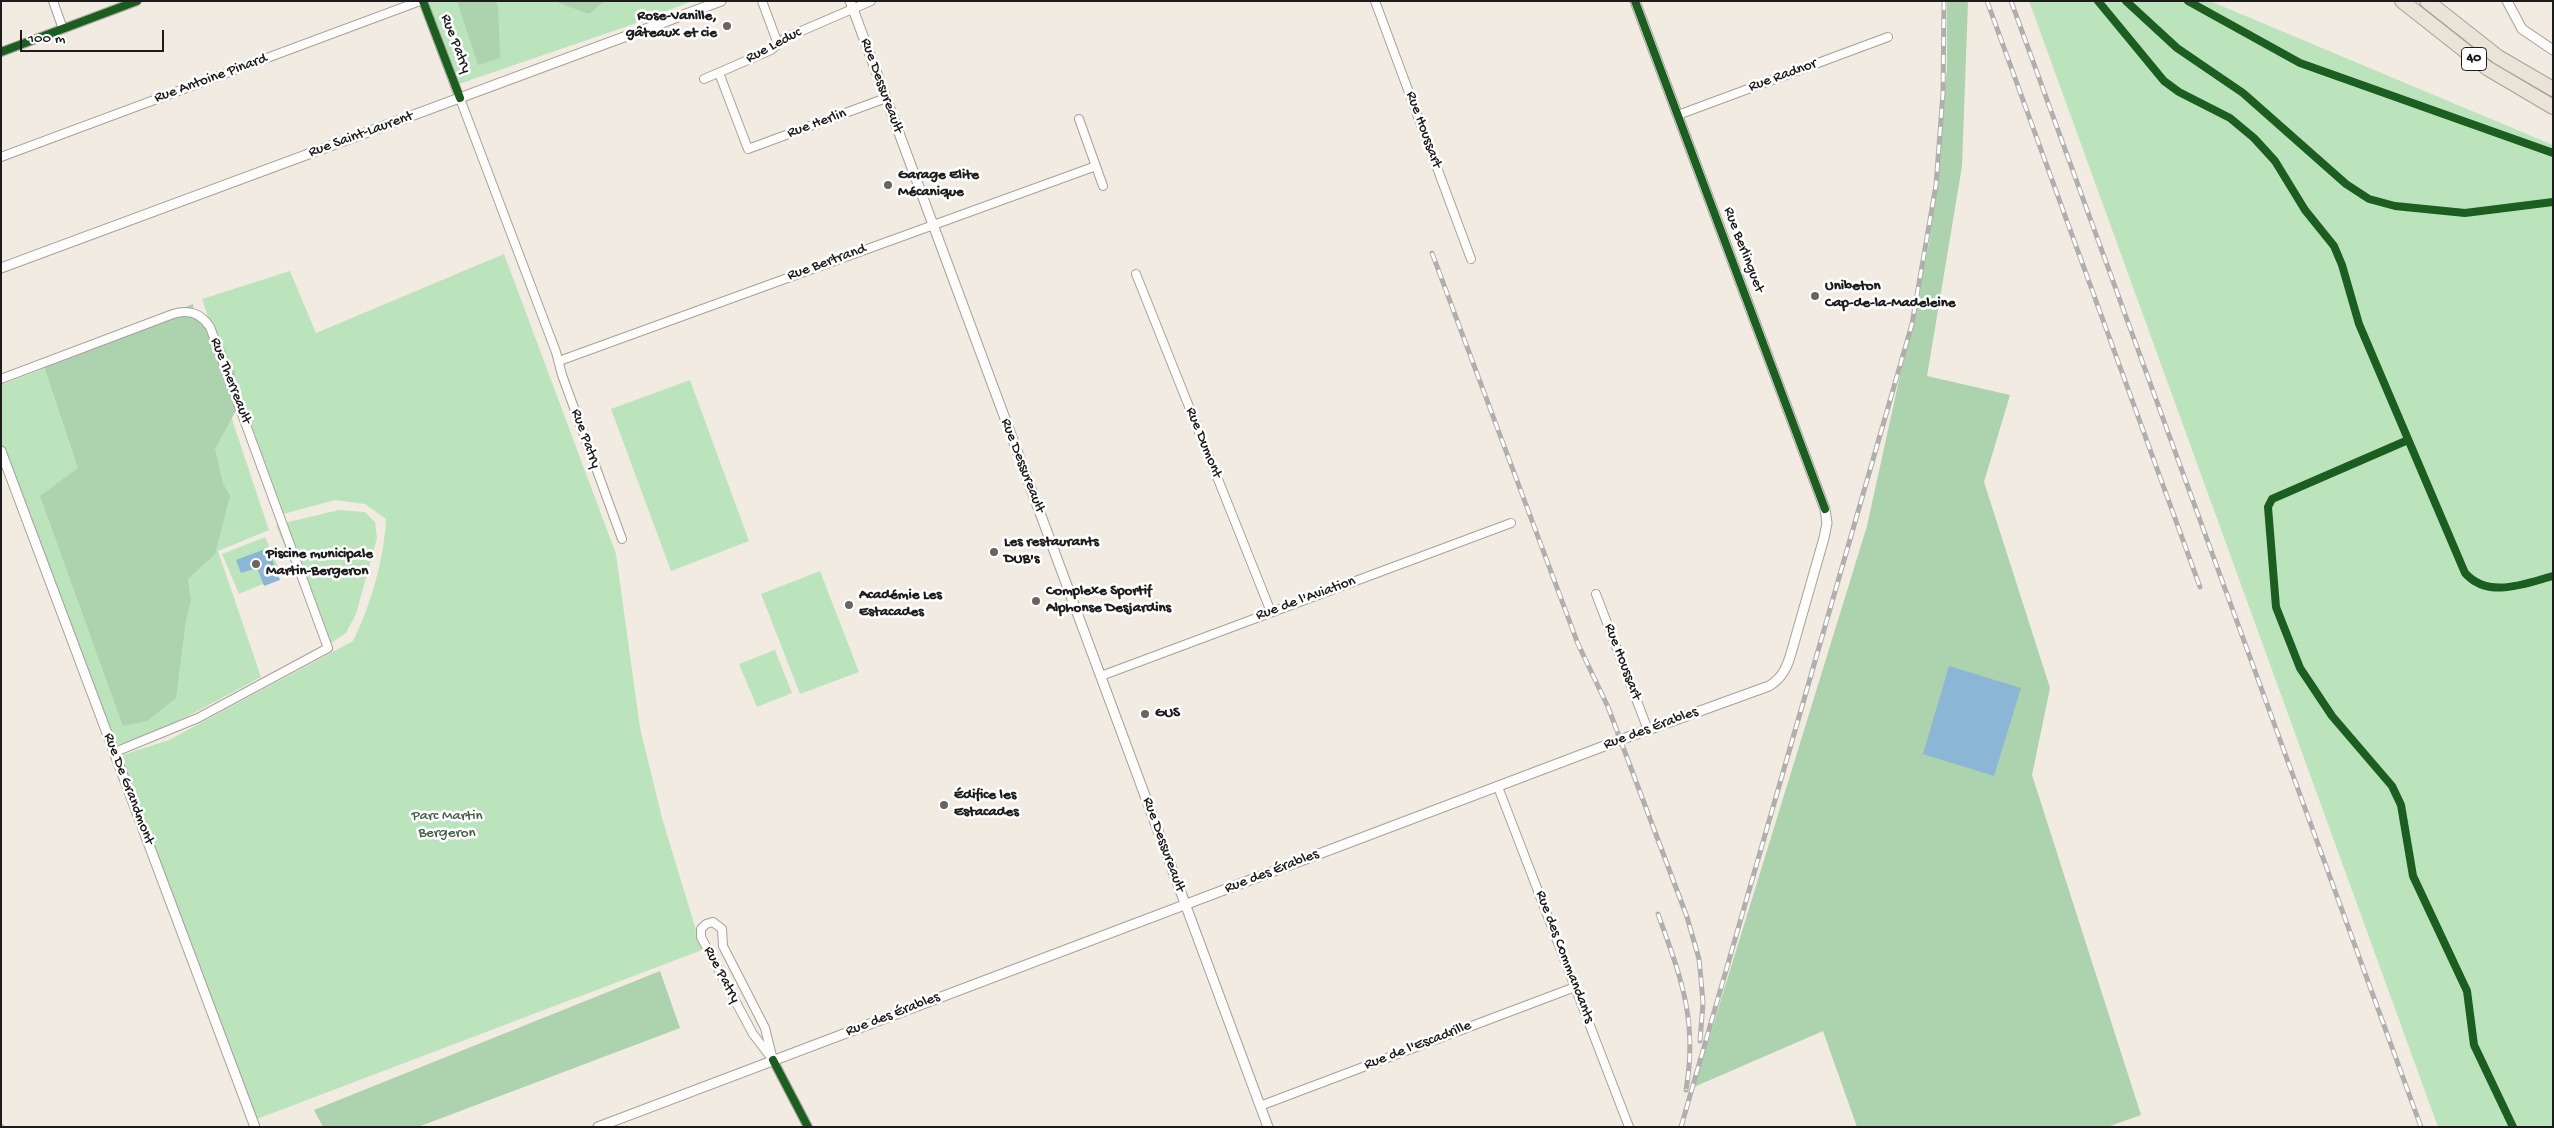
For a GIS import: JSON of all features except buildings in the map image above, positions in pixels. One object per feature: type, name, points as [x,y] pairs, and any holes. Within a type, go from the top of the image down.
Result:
[{"type":"highway","name":"40","points":[[2402,1],[2486,68],[2553,107]]},
{"type":"highway","name":"40","points":[[2427,1],[2498,57],[2553,89]]},
{"type":"street","points":[[53,1],[63,29]]},
{"type":"street","points":[[1,52],[137,1]]},
{"type":"street","name":"Rue Patry","points":[[422,1],[559,361],[562,375],[622,539]]},
{"type":"street","name":"Rue Antoine Pinard","points":[[1,157],[422,1]]},
{"type":"street","name":"Rue Saint-Laurent","points":[[1,268],[721,1]]},
{"type":"street","points":[[762,1],[778,44]]},
{"type":"street","name":"Rue Leduc","points":[[704,79],[771,50],[784,38],[851,5],[871,1]]},
{"type":"street","name":"Rue Berlinguet","points":[[1635,1],[1825,508]]},
{"type":"street","points":[[2507,1],[2522,29],[2553,50]]},
{"type":"street","name":"Rue Houssart","points":[[1377,2],[1471,259]]},
{"type":"street","name":"Rue Dessureault","points":[[851,5],[1268,1127]]},
{"type":"street","name":"Rue Radnor","points":[[1678,115],[1888,37]]},
{"type":"street","name":"Rue Herlin","points":[[719,73],[748,149],[886,98]]},
{"type":"street","points":[[1079,119],[1103,186]]},
{"type":"street","name":"Rue Bertrand","points":[[559,361],[1096,166]]},
{"type":"street","name":"Rue Dumont","points":[[1136,274],[1271,612]]},
{"type":"street","name":"Rue Therreault","points":[[1,379],[173,314],[189,312],[203,319],[210,327],[328,648],[198,718],[115,752]]},
{"type":"street","name":"Rue De Grandmont","points":[[1,451],[255,1127]]},
{"type":"street","name":"Rue des Érables","points":[[598,1127],[1769,686],[1779,679],[1789,659],[1823,544],[1827,523],[1825,508]]},
{"type":"street","name":"Rue de l'Aviation","points":[[1101,676],[1511,523]]},
{"type":"street","name":"Rue Houssart","points":[[1596,594],[1648,730]]},
{"type":"street","name":"Rue des Commandants","points":[[1498,787],[1629,1127]]},
{"type":"street","name":"Rue Patry","points":[[773,1060],[765,1028],[723,946],[722,929],[714,922],[706,924],[701,929],[701,937],[753,1034],[773,1060],[808,1127]]},
{"type":"street","name":"Rue de l'Escadrille","points":[[1260,1106],[1575,986]]},
{"type":"green space","points":[[424,1],[692,1],[628,26],[456,85]]},
{"type":"green space","points":[[457,1],[495,1],[498,7],[500,58],[478,65]]},
{"type":"green space","points":[[554,1],[604,1],[589,14]]},
{"type":"green space","points":[[1947,1],[1968,1],[1962,166],[1927,376],[2010,395],[1984,482],[2050,688],[2032,775],[2141,1115],[2107,1127],[1857,1127],[1823,1031],[1694,1087],[1867,526],[1929,243],[1947,68]]},
{"type":"green space","points":[[2029,1],[2210,1],[2553,145],[2553,1127],[2438,1127]]},
{"type":"green space","name":"Parc Martin Bergeron","points":[[504,254],[616,554],[640,728],[662,818],[702,950],[249,1122],[113,758],[169,740],[353,641],[360,627],[376,581],[383,550],[386,519],[365,504],[335,500],[276,516],[202,299],[290,271],[316,333]]},
{"type":"green space","points":[[193,304],[194,316],[220,339],[234,368],[240,403],[215,449],[223,484],[230,496],[215,554],[188,579],[191,600],[186,620],[176,698],[147,721],[123,726],[40,496],[78,468],[43,363]]},
{"type":"green space","points":[[152,328],[213,362],[269,530],[218,551],[261,677],[164,729],[111,747],[1,448],[1,385]]},
{"type":"green space","points":[[690,380],[749,541],[671,571],[611,409]]},
{"type":"green space","points":[[339,510],[365,512],[375,522],[377,538],[356,614],[346,633],[325,647],[276,525]]},
{"type":"green space","points":[[265,537],[282,576],[239,594],[222,554]]},
{"type":"green space","points":[[820,571],[859,672],[800,694],[761,594]]},
{"type":"green space","points":[[775,650],[792,693],[757,707],[739,664]]},
{"type":"green space","points":[[660,971],[680,1028],[418,1127],[323,1127],[314,1110]]},
{"type":"water","name":"Piscine municipale Martin-Bergeron","points":[[268,548],[280,580],[264,586],[257,568],[241,573],[236,560]]},
{"type":"water","points":[[1949,666],[2021,688],[1994,776],[1923,754]]},
{"type":"railway","points":[[1681,1127],[1912,324],[1936,185],[1943,93],[1944,1]]},
{"type":"railway","points":[[1987,1],[2200,587]]},
{"type":"railway","points":[[2011,1],[2421,1127]]},
{"type":"railway","points":[[1432,253],[1578,644],[1608,707],[1687,917],[1699,959],[1703,1003],[1700,1041]]},
{"type":"railway","points":[[1658,914],[1674,959],[1685,1000],[1690,1042],[1686,1090]]},
{"type":"cycle path","points":[[1,52],[137,1]]},
{"type":"cycle path","points":[[423,1],[460,98]]},
{"type":"cycle path","points":[[1635,1],[1825,509]]},
{"type":"cycle path","points":[[2098,1],[2164,81],[2179,92],[2230,118],[2254,138],[2275,161],[2305,210],[2334,246],[2342,265],[2359,324],[2465,573],[2474,581],[2484,586],[2495,587],[2518,585],[2553,576]]},
{"type":"cycle path","points":[[2126,1],[2177,48],[2243,93],[2346,184],[2369,199],[2395,206],[2465,213],[2553,202]]},
{"type":"cycle path","points":[[2188,1],[2300,63],[2553,153]]},
{"type":"cycle path","points":[[2408,440],[2272,499],[2268,507],[2276,607],[2300,668],[2332,716],[2392,786],[2401,805],[2413,876],[2467,991],[2474,1045],[2513,1127]]},
{"type":"cycle path","points":[[773,1060],[808,1127]]},
{"type":"place","name":"Rose-Vanille, gâteaux et cie","points":[[727,26]]},
{"type":"place","name":"Garage Elite Mécanique","points":[[888,185]]},
{"type":"place","name":"Unibeton Cap-de-la-Madeleine","points":[[1815,296]]},
{"type":"place","name":"Les restaurants DUB's","points":[[994,552]]},
{"type":"place","name":"Piscine municipale Martin-Bergeron","points":[[256,564]]},
{"type":"place","name":"Complexe Sportif Alphonse Desjardins","points":[[1036,601]]},
{"type":"place","name":"Académie Les Estacades","points":[[849,605]]},
{"type":"place","name":"GUS","points":[[1145,714]]},
{"type":"place","name":"Édifice les Estacades","points":[[944,805]]}]
